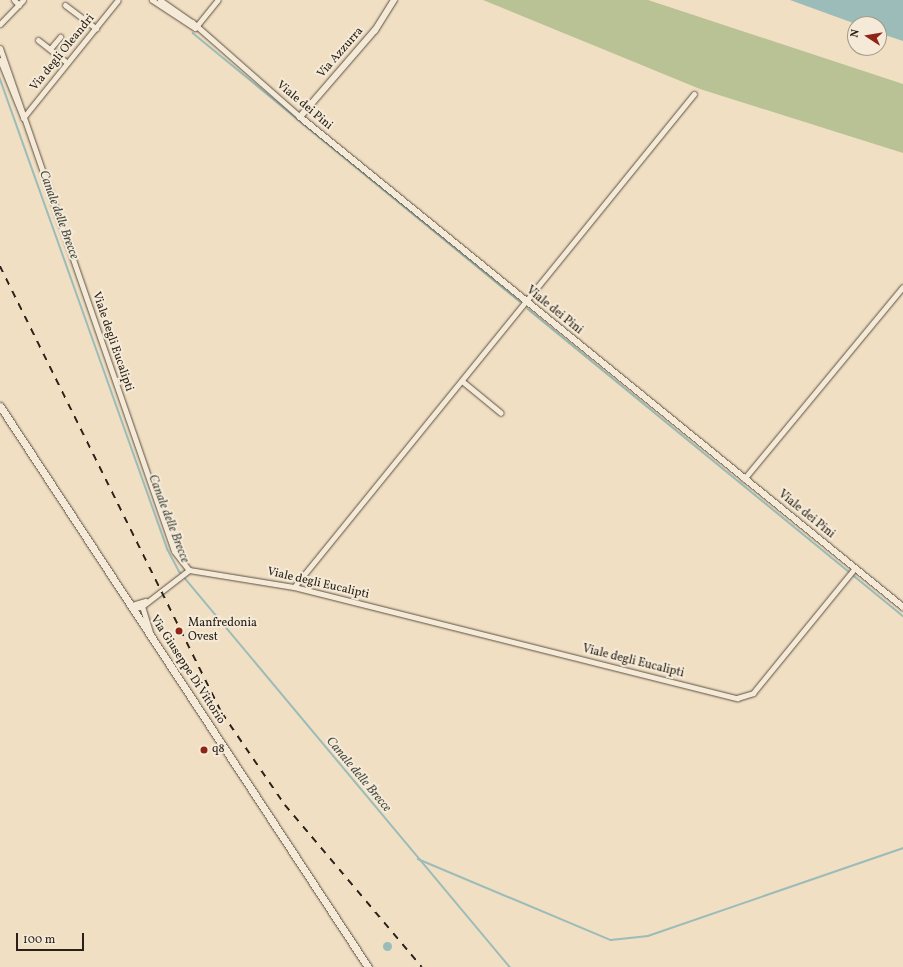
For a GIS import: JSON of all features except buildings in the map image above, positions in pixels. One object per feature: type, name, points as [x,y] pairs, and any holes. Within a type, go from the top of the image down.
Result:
[{"type":"main road","name":"Via Giuseppe Di Vittorio","points":[[0,406],[133,606],[368,967]]},
{"type":"street","points":[[14,0],[19,5]]},
{"type":"street","points":[[0,24],[22,0]]},
{"type":"street","name":"Via degli Oleandri","points":[[23,118],[118,0]]},
{"type":"street","name":"Viale dei Pini","points":[[152,0],[195,28]]},
{"type":"street","name":"Viale dei Pini","points":[[160,0],[527,303],[853,569],[903,607]]},
{"type":"street","points":[[195,28],[218,0]]},
{"type":"street","name":"Via Azzurra","points":[[300,117],[375,30],[394,0]]},
{"type":"street","points":[[65,5],[96,28]]},
{"type":"street","points":[[50,49],[60,37]]},
{"type":"street","points":[[38,40],[67,63]]},
{"type":"street","name":"Viale degli Eucalipti","points":[[0,48],[174,551],[188,572],[294,587],[737,698],[753,693],[853,569]]},
{"type":"street","name":"Viale degli Eucalipti","points":[[0,60],[23,118]]},
{"type":"street","points":[[294,587],[527,303],[694,94]]},
{"type":"street","points":[[744,479],[903,287]]},
{"type":"street","points":[[462,381],[501,413]]},
{"type":"street","points":[[133,606],[144,604],[188,572]]},
{"type":"street","points":[[144,604],[150,632]]},
{"type":"green space","points":[[483,0],[648,0],[903,84],[903,153],[700,89]]},
{"type":"water","points":[[790,0],[903,0],[903,41],[887,36],[887,16],[847,16],[847,21]]},
{"type":"water","points":[[385,942],[389,942],[391,946],[389,950],[385,950],[383,948],[383,944]]},
{"type":"waterway","points":[[193,33],[520,302]]},
{"type":"waterway","name":"Canale delle Brecce","points":[[0,78],[168,550],[179,571],[510,967]]},
{"type":"waterway","points":[[528,309],[903,616]]},
{"type":"waterway","points":[[418,859],[611,940],[648,936],[903,848]]},
{"type":"railway","points":[[0,266],[222,713],[285,805],[422,967]]},
{"type":"place","name":"Manfredonia Ovest","points":[[179,631]]},
{"type":"place","name":"q8","points":[[204,750]]}]
